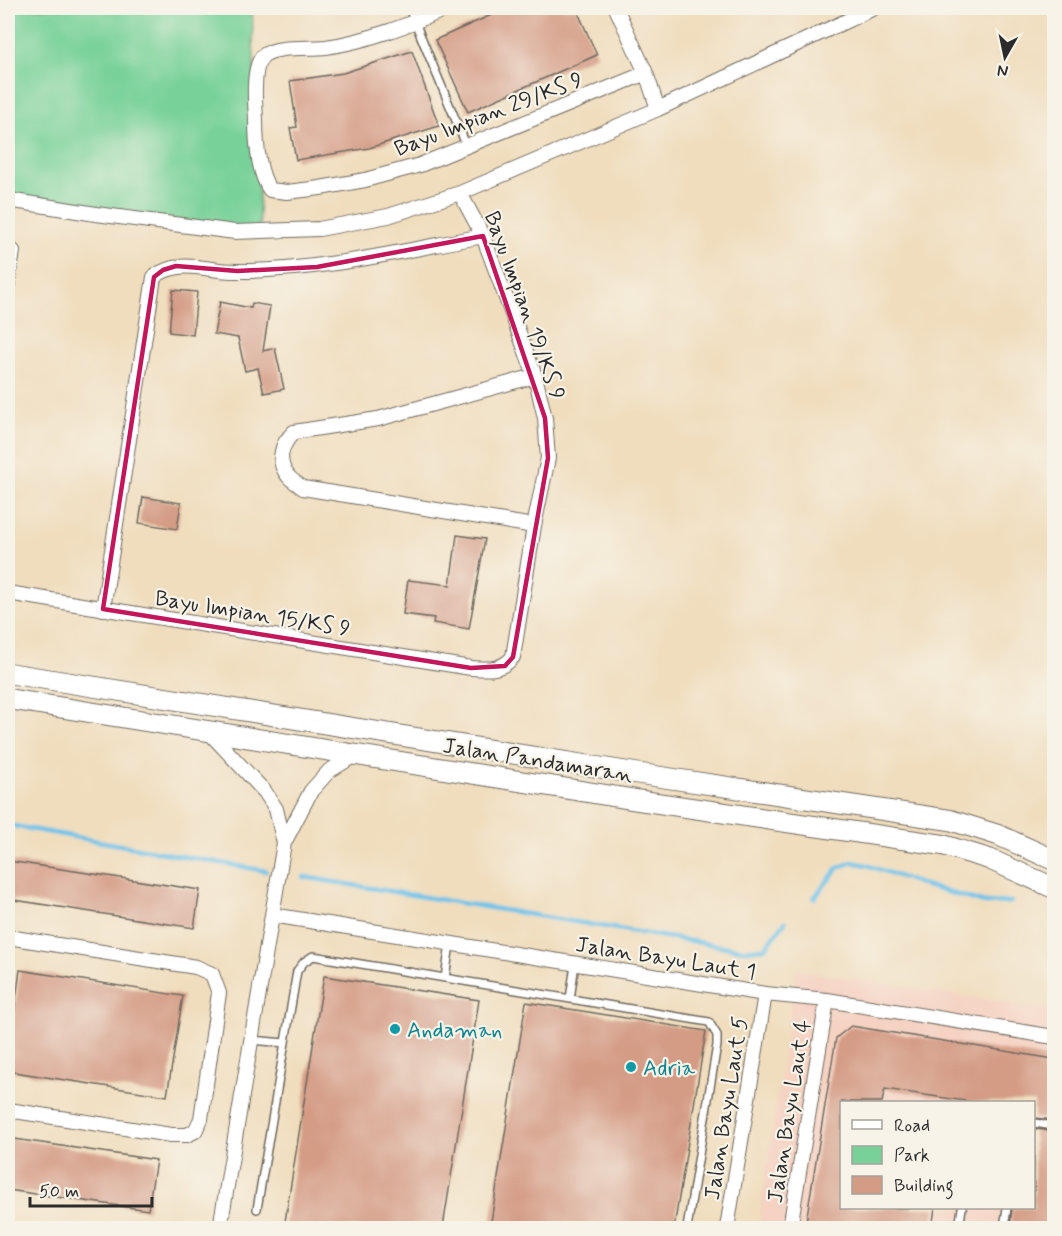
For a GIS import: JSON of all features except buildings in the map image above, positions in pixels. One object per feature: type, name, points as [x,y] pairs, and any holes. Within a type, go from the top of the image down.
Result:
[{"type":"main road","name":"Jalan Pandamaran","points":[[8,673],[641,774],[950,820],[998,835],[1054,860]]},
{"type":"main road","name":"Jalan Pandamaran","points":[[8,699],[637,800],[943,845],[989,859],[1054,888]]},
{"type":"street","points":[[415,22],[447,8]]},
{"type":"street","points":[[616,8],[646,73],[658,109]]},
{"type":"street","points":[[8,200],[96,214],[235,231],[319,229],[388,216],[460,193],[658,109],[874,8]]},
{"type":"street","name":"Bayu Impian 29/KS 9","points":[[415,22],[367,39],[325,47],[279,50],[264,55],[258,62],[256,76],[255,122],[262,173],[270,190],[287,192],[374,177],[420,165],[646,73]]},
{"type":"street","name":"Bayu Impian 19/KS 9","points":[[460,193],[483,236],[535,376],[545,418],[548,458],[534,526],[513,657],[506,666],[493,669]]},
{"type":"street","points":[[104,609],[154,277],[163,270],[176,266],[237,272],[317,267],[483,236]]},
{"type":"street","points":[[8,285],[13,251]]},
{"type":"street","points":[[534,526],[303,488],[288,476],[281,461],[284,441],[294,432],[378,419],[535,376]]},
{"type":"street","name":"Bayu Impian 15/KS 9","points":[[8,593],[471,668],[493,669]]},
{"type":"street","points":[[207,730],[265,792],[276,809],[284,843]]},
{"type":"street","points":[[220,1228],[284,843],[311,792],[329,771],[357,754]]},
{"type":"street","name":"Jalan Bayu Laut 1","points":[[272,915],[765,994],[827,1000],[1054,1037]]},
{"type":"street","points":[[8,937],[196,967],[212,974],[219,993],[201,1119],[195,1131],[187,1135],[171,1135],[8,1110]]},
{"type":"street","name":"Jalan Bayu Laut 5","points":[[727,1228],[765,994]]},
{"type":"street","name":"Jalan Bayu Laut 4","points":[[790,1228],[827,1000]]},
{"type":"lane","points":[[409,8],[467,147]]},
{"type":"lane","points":[[445,978],[450,944]]},
{"type":"lane","points":[[257,1209],[297,971],[313,956],[709,1022],[717,1035],[688,1225],[694,1228]]},
{"type":"lane","points":[[570,999],[575,964]]},
{"type":"lane","points":[[251,1040],[285,1042]]},
{"type":"lane","points":[[1035,1122],[1054,1126]]},
{"type":"lane","points":[[959,1228],[962,1209]]},
{"type":"lane","points":[[1004,1228],[1007,1209]]},
{"type":"highlighted area","points":[[483,236],[545,418],[548,458],[513,657],[505,666],[471,668],[103,609],[150,294],[154,277],[163,270],[176,266],[237,271],[317,267]]},
{"type":"shaded area","points":[[796,970],[1054,1010],[1054,1228],[758,1228]]},
{"type":"green space","points":[[8,8],[252,8],[260,231],[8,199]]},
{"type":"waterway","points":[[8,825],[266,871]]},
{"type":"waterway","points":[[814,898],[838,868],[852,862],[985,903],[1011,902]]},
{"type":"waterway","points":[[304,877],[745,950],[765,948],[785,922]]},
{"type":"place","name":"Andaman","points":[[395,1029]]},
{"type":"place","name":"Adria","points":[[631,1067]]}]
